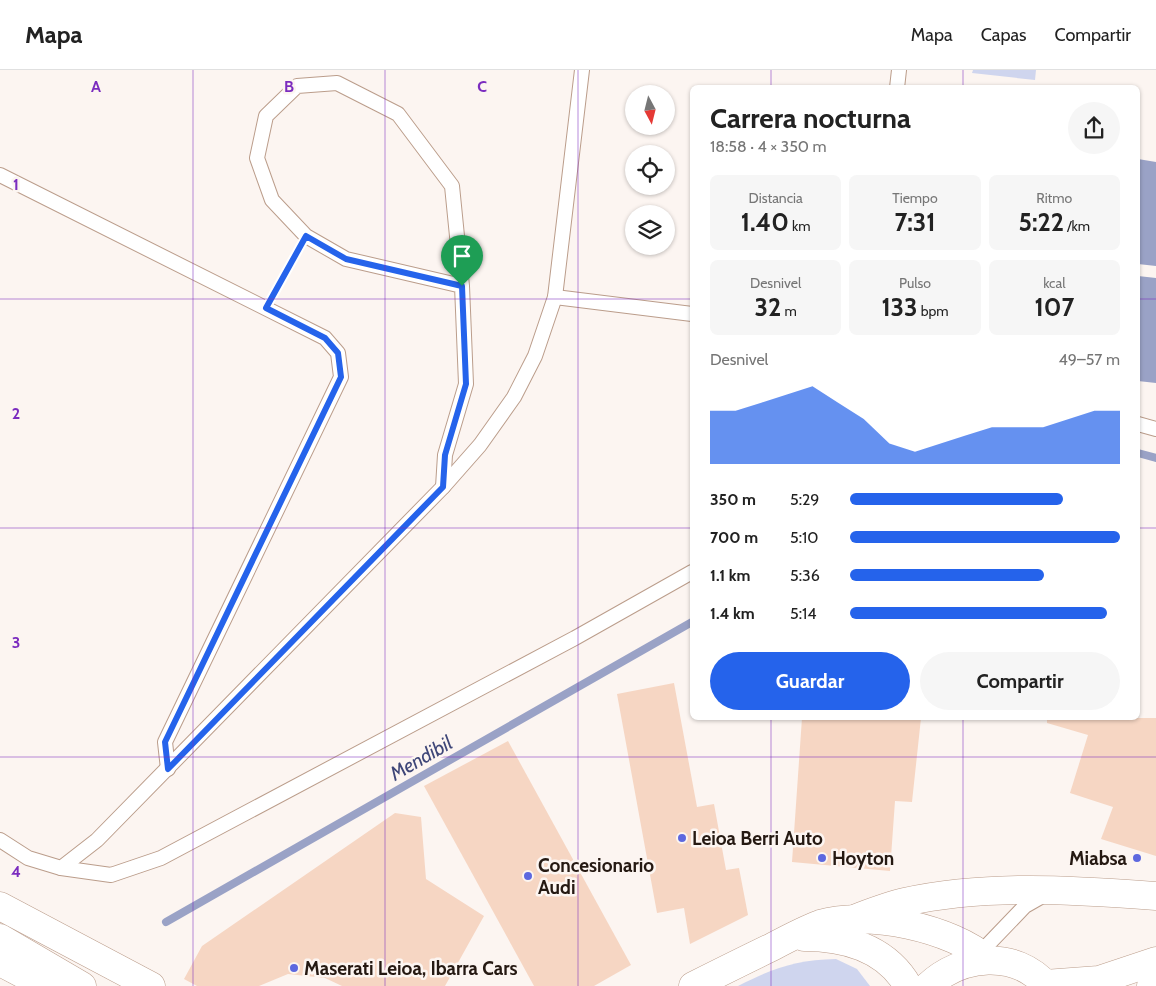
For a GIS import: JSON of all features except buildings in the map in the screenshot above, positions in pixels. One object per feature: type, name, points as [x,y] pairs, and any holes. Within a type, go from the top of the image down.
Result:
[{"type":"main road","points":[[693,986],[820,924],[850,920],[903,903],[935,897],[994,891],[1054,890],[1156,896]]},
{"type":"main road","points":[[0,906],[152,986]]},
{"type":"main road","points":[[850,920],[892,922],[930,930],[980,958],[1019,966],[1046,985],[1099,980],[1156,961]]},
{"type":"main road","points":[[793,936],[825,937],[873,950],[896,969],[908,986]]},
{"type":"main road","points":[[0,938],[82,986]]},
{"type":"main road","points":[[928,986],[939,976],[980,958]]},
{"type":"main road","points":[[0,962],[46,986]]},
{"type":"main road","points":[[1151,986],[1156,983]]},
{"type":"lane","points":[[61,868],[97,840],[443,487],[480,445],[514,397],[535,356],[555,297],[582,70]]},
{"type":"lane","points":[[897,85],[899,70]]},
{"type":"lane","points":[[443,487],[445,455],[466,384],[462,286],[452,186],[398,114],[337,83],[297,86],[266,116],[257,158],[272,200],[306,236],[346,259],[462,286]]},
{"type":"lane","points":[[0,174],[325,338],[338,353],[341,377],[165,742],[168,769]]},
{"type":"lane","points":[[555,297],[690,314]]},
{"type":"lane","points":[[1140,425],[1156,429]]},
{"type":"lane","points":[[0,840],[28,858],[61,868],[111,875],[161,858],[575,638],[690,573]]},
{"type":"lane","points":[[980,958],[1025,906],[1054,890]]},
{"type":"path","points":[[266,308],[306,236]]},
{"type":"shaded area","points":[[973,70],[1036,70],[1035,80],[972,73]]},
{"type":"shaded area","points":[[1140,159],[1156,162],[1156,266],[1140,264]]},
{"type":"shaded area","points":[[1140,276],[1156,278],[1156,383],[1140,381]]},
{"type":"shaded area","points":[[836,959],[857,969],[870,986],[738,986],[762,974],[785,966],[809,961]]},
{"type":"waterway","name":"Mendibil","points":[[1140,454],[1156,458]]},
{"type":"waterway","name":"Mendibil","points":[[166,922],[690,623]]},
{"type":"place","name":"Leioa Berri Auto","points":[[682,838]]},
{"type":"place","name":"Hoyton","points":[[822,858]]},
{"type":"place","name":"Miabsa","points":[[1137,858]]},
{"type":"place","name":"Concesionario Audi","points":[[528,876]]},
{"type":"place","name":"Maserati Leioa, Ibarra Cars","points":[[294,968]]},
{"type":"route","points":[[306,236],[346,259],[462,286],[466,384],[445,455],[443,487],[168,769],[165,742],[341,377],[338,353],[325,338],[266,308],[306,236]]}]
